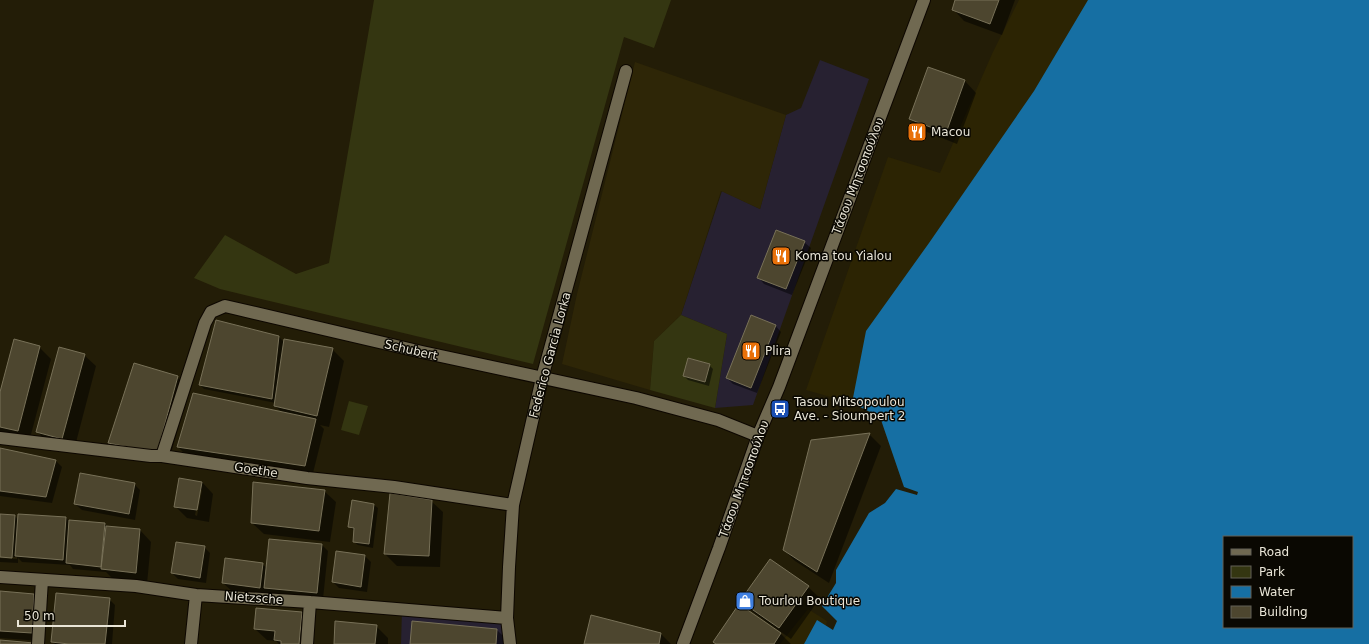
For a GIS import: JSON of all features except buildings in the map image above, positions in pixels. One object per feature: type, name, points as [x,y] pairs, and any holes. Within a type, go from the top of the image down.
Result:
[{"type":"street","name":"Τάσου Μητσοπούλου","points":[[683,644],[719,548],[758,436],[778,387],[924,0]]},
{"type":"street","name":"Federico Garcia Lorka","points":[[510,644],[507,618],[513,505],[542,378],[626,71]]},
{"type":"street","name":"Schubert","points":[[162,456],[205,323],[211,312],[225,306],[422,352],[636,398],[718,420],[758,436]]},
{"type":"street","name":"Goethe","points":[[0,438],[150,456],[162,456],[307,478],[394,487],[513,505]]},
{"type":"street","name":"Nietzsche","points":[[0,577],[136,586],[196,594],[507,618]]},
{"type":"street","points":[[38,644],[42,580]]},
{"type":"street","points":[[191,644],[196,594]]},
{"type":"street","points":[[307,644],[310,602]]},
{"type":"shaded area","points":[[820,60],[869,79],[753,405],[715,408],[727,334],[681,315],[722,191],[760,209],[786,115],[801,108]]},
{"type":"shaded area","points":[[635,62],[786,115],[760,209],[721,191],[681,315],[654,341],[650,390],[562,364],[577,294]]},
{"type":"shaded area","points":[[402,610],[507,618],[516,644],[401,644]]},
{"type":"green space","points":[[374,0],[671,0],[654,48],[624,37],[533,364],[220,289],[194,278],[225,235],[296,274],[329,263]]},
{"type":"green space","points":[[681,315],[727,334],[715,408],[650,390],[654,341]],"holes":[[[688,358],[710,364],[705,382],[684,376]]]},
{"type":"green space","points":[[349,401],[368,406],[359,435],[341,430]]},
{"type":"sand","points":[[1019,0],[1139,0],[904,487],[880,417],[852,403],[806,390],[888,157],[940,173],[992,54]]},
{"type":"sand","points":[[808,609],[827,621],[823,644],[780,644]]},
{"type":"water","points":[[1088,0],[1369,0],[1369,644],[804,644],[817,620],[833,630],[837,621],[822,606],[836,583],[836,570],[869,513],[885,503],[896,489],[917,495],[918,492],[904,487],[880,417],[852,403],[866,331],[1034,91]]},
{"type":"place","name":"Macou","points":[[917,132]]},
{"type":"place","name":"Koma tou Yialou","points":[[781,256]]},
{"type":"place","name":"Plira","points":[[751,351]]},
{"type":"place","name":"Tasou Mitsopoulou Ave. - Sioumpert 2","points":[[780,409]]},
{"type":"place","name":"Tourlou Boutique","points":[[745,601]]}]
